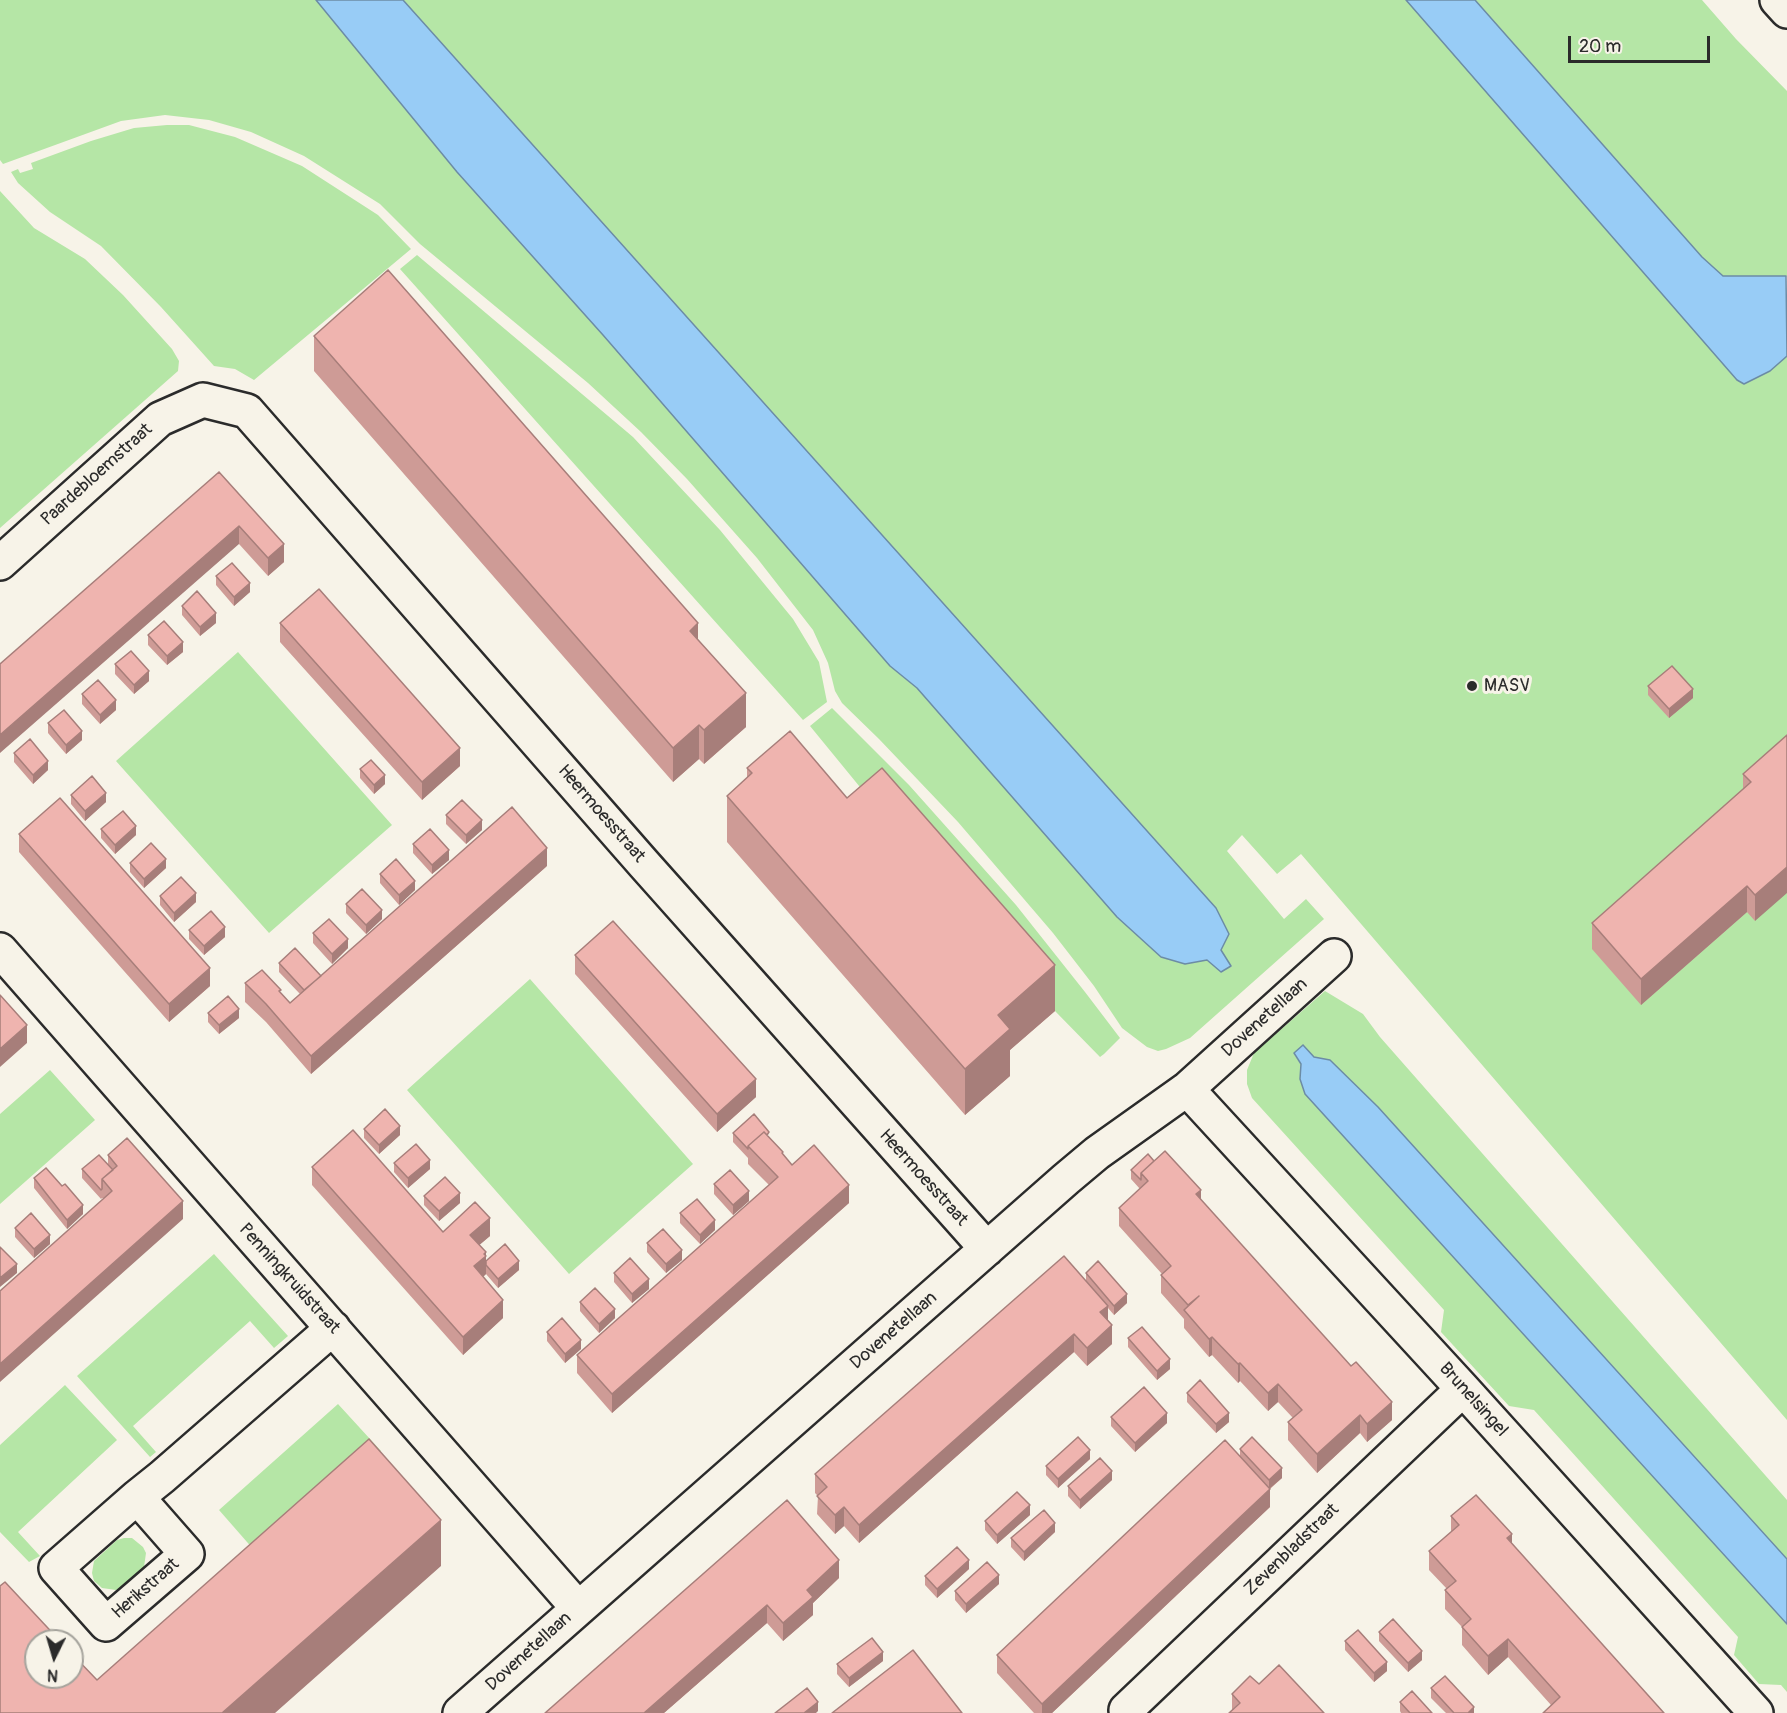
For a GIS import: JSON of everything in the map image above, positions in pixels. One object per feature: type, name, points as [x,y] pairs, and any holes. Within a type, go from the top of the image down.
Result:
[{"type":"street","points":[[1777,0],[1787,11]]},
{"type":"street","name":"Paardebloemstraat","points":[[0,563],[160,419],[203,400]]},
{"type":"street","name":"Heermoesstraat","points":[[203,400],[247,411],[644,864],[987,1250]]},
{"type":"street","name":"Penningkruidstraat","points":[[0,950],[578,1608]]},
{"type":"street","name":"Dovenetellaan","points":[[460,1713],[1097,1153],[1187,1089],[1334,956]]},
{"type":"street","name":"Brunelsingel","points":[[1187,1089],[1463,1389],[1756,1713]]},
{"type":"street","name":"Herikstraat","points":[[138,1497],[187,1554],[106,1624],[56,1568],[333,1328]]},
{"type":"street","name":"Zevenbladstraat","points":[[1129,1713],[1126,1710],[1463,1389]]},
{"type":"green space","name":"MASV","points":[[0,0],[316,0],[457,172],[603,335],[890,666],[917,688],[1117,917],[1161,957],[1185,964],[1207,960],[1221,949],[1215,908],[403,0],[1406,0],[1737,380],[1744,384],[1770,371],[1787,356],[1787,1420],[1301,854],[1277,874],[1242,835],[1227,851],[1284,919],[1306,899],[1324,919],[1190,1038],[1158,1051],[1147,1047],[1122,1028],[1094,986],[1053,933],[958,822],[842,703],[835,691],[828,663],[813,630],[757,558],[687,479],[588,383],[420,244],[380,204],[304,156],[251,132],[209,120],[165,115],[121,121],[3,164],[0,160]]},
{"type":"green space","points":[[1475,0],[1702,0],[1787,91],[1787,277],[1723,276],[1702,257]]},
{"type":"green space","points":[[189,125],[235,137],[302,166],[378,215],[411,249],[254,380],[235,369],[214,366],[161,307],[101,246],[50,212],[18,183],[11,172],[18,169],[20,173],[33,169],[31,163],[134,128]]},
{"type":"green space","points":[[0,191],[34,228],[85,259],[123,295],[172,349],[179,361],[178,371],[0,528]]},
{"type":"green space","points":[[417,255],[633,437],[720,530],[793,619],[819,662],[827,702],[803,720],[400,269]]},
{"type":"green space","points":[[238,652],[392,825],[269,933],[116,761]]},
{"type":"green space","points":[[832,708],[909,785],[1016,905],[1085,992],[1120,1038],[1104,1054],[1100,1057],[1055,1011],[882,814],[810,726]]},
{"type":"green space","points":[[530,979],[693,1164],[569,1274],[407,1090]]},
{"type":"green space","points":[[1325,991],[1363,1014],[1380,1037],[1787,1500],[1787,1559],[1378,1107],[1330,1060],[1294,1054],[1301,1064],[1300,1079],[1305,1094],[1787,1624],[1787,1692],[1781,1685],[1759,1684],[1734,1655],[1738,1637],[1534,1410],[1509,1406],[1441,1332],[1444,1310],[1252,1098],[1247,1084],[1247,1070],[1254,1053]]},
{"type":"green space","points":[[50,1070],[95,1120],[0,1204],[0,1114]]},
{"type":"green space","points":[[214,1254],[288,1336],[274,1348],[250,1321],[133,1426],[156,1452],[150,1457],[77,1376]]},
{"type":"green space","points":[[65,1385],[117,1440],[18,1532],[40,1556],[29,1562],[0,1532],[0,1445]]},
{"type":"green space","points":[[338,1404],[381,1451],[261,1558],[219,1510]]},
{"type":"green space","points":[[132,1538],[143,1547],[146,1553],[144,1567],[123,1588],[116,1590],[102,1588],[94,1581],[92,1573],[94,1561],[117,1540]]},
{"type":"water","points":[[316,0],[403,0],[1216,908],[1229,934],[1221,950],[1231,966],[1221,972],[1207,960],[1185,964],[1161,957],[1117,917],[917,688],[890,666],[603,335],[457,172]]},
{"type":"water","points":[[1406,0],[1475,0],[1702,257],[1723,276],[1786,276],[1787,356],[1770,371],[1744,384],[1737,380]]},
{"type":"water","points":[[1303,1045],[1314,1057],[1330,1060],[1378,1107],[1787,1559],[1787,1624],[1305,1094],[1300,1079],[1301,1064],[1294,1053]]},
{"type":"building","points":[[388,270],[698,623],[690,631],[746,693],[704,730],[699,725],[673,748],[314,336]]},
{"type":"building","points":[[219,472],[284,544],[268,558],[239,526],[0,735],[0,664]]},
{"type":"building","points":[[232,563],[250,583],[234,597],[216,576]]},
{"type":"building","points":[[319,589],[460,748],[422,782],[280,623]]},
{"type":"building","points":[[197,591],[216,613],[200,627],[182,606]]},
{"type":"building","points":[[164,621],[183,642],[167,656],[148,635]]},
{"type":"building","points":[[131,651],[149,671],[134,685],[115,664]]},
{"type":"building","points":[[1672,666],[1693,689],[1669,709],[1648,686]]},
{"type":"building","points":[[98,680],[116,700],[100,715],[82,694]]},
{"type":"building","points":[[64,710],[82,731],[66,745],[48,723]]},
{"type":"building","points":[[790,731],[847,798],[882,768],[1055,965],[998,1015],[1010,1029],[965,1069],[727,796],[752,773],[747,768]]},
{"type":"building","points":[[1787,735],[1787,867],[1755,895],[1747,886],[1641,979],[1592,923],[1751,782],[1743,774]]},
{"type":"building","points":[[30,739],[48,761],[33,775],[14,753]]},
{"type":"building","points":[[371,760],[385,775],[374,785],[360,769]]},
{"type":"building","points":[[92,776],[106,793],[85,811],[71,795]]},
{"type":"building","points":[[60,798],[210,968],[169,1004],[19,834]]},
{"type":"building","points":[[462,800],[482,820],[466,835],[446,815]]},
{"type":"building","points":[[512,807],[547,848],[311,1056],[245,983],[262,970],[290,1003]]},
{"type":"building","points":[[123,811],[136,826],[115,845],[101,829]]},
{"type":"building","points":[[430,829],[449,850],[432,865],[413,844]]},
{"type":"building","points":[[151,843],[166,859],[144,879],[130,863]]},
{"type":"building","points":[[396,859],[415,881],[399,895],[380,874]]},
{"type":"building","points":[[181,877],[196,893],[174,913],[160,896]]},
{"type":"building","points":[[362,889],[382,910],[366,925],[346,904]]},
{"type":"building","points":[[211,911],[225,927],[204,946],[189,930]]},
{"type":"building","points":[[329,919],[348,939],[332,954],[313,933]]},
{"type":"building","points":[[613,921],[756,1079],[717,1114],[575,955]]},
{"type":"building","points":[[295,948],[321,976],[304,990],[279,963]]},
{"type":"building","points":[[0,995],[27,1025],[0,1049]]},
{"type":"building","points":[[228,996],[239,1009],[219,1025],[208,1013]]},
{"type":"building","points":[[385,1109],[400,1126],[379,1145],[364,1129]]},
{"type":"building","points":[[754,1114],[769,1132],[767,1135],[764,1132],[748,1146],[748,1149],[733,1133]]},
{"type":"building","points":[[353,1130],[443,1232],[475,1202],[490,1218],[470,1235],[486,1252],[484,1254],[486,1256],[474,1266],[503,1300],[463,1337],[312,1167]]},
{"type":"building","points":[[764,1132],[792,1165],[814,1145],[849,1185],[612,1394],[577,1355],[778,1177],[748,1146]]},
{"type":"building","points":[[127,1138],[183,1201],[0,1364],[0,1291],[112,1191],[102,1179],[117,1166],[108,1155]]},
{"type":"building","points":[[416,1144],[430,1160],[408,1178],[394,1163]]},
{"type":"building","points":[[1165,1151],[1201,1190],[1196,1194],[1351,1366],[1356,1362],[1392,1402],[1367,1424],[1360,1415],[1317,1454],[1288,1422],[1302,1410],[1278,1384],[1268,1393],[1212,1337],[1209,1339],[1184,1310],[1199,1296],[1188,1305],[1161,1275],[1171,1266],[1119,1208],[1148,1181],[1141,1173]]},
{"type":"building","points":[[1148,1154],[1154,1161],[1141,1173],[1141,1180],[1131,1170]]},
{"type":"building","points":[[99,1155],[113,1170],[102,1179],[101,1190],[82,1169]]},
{"type":"building","points":[[46,1168],[62,1186],[65,1184],[83,1205],[67,1220],[34,1178]]},
{"type":"building","points":[[730,1170],[749,1191],[733,1205],[714,1184]]},
{"type":"building","points":[[445,1177],[460,1193],[439,1211],[424,1196]]},
{"type":"building","points":[[697,1199],[715,1220],[700,1235],[680,1213]]},
{"type":"building","points":[[31,1213],[50,1235],[34,1249],[15,1228]]},
{"type":"building","points":[[663,1229],[682,1250],[666,1264],[647,1243]]},
{"type":"building","points":[[505,1244],[519,1261],[498,1279],[486,1265],[486,1261]]},
{"type":"building","points":[[0,1247],[17,1264],[0,1278]]},
{"type":"building","points":[[1064,1256],[1108,1306],[1100,1312],[1112,1325],[1087,1348],[1074,1334],[859,1525],[844,1507],[835,1515],[817,1496],[827,1487],[815,1474]]},
{"type":"building","points":[[630,1258],[649,1279],[632,1294],[614,1273]]},
{"type":"building","points":[[1098,1261],[1127,1294],[1114,1306],[1086,1273]]},
{"type":"building","points":[[595,1288],[615,1309],[599,1324],[580,1302]]},
{"type":"building","points":[[562,1318],[581,1340],[565,1354],[547,1332]]},
{"type":"building","points":[[1142,1327],[1170,1359],[1157,1371],[1128,1338]]},
{"type":"building","points":[[1200,1380],[1229,1413],[1216,1424],[1187,1393]]},
{"type":"building","points":[[1144,1387],[1167,1413],[1135,1443],[1111,1417]]},
{"type":"building","points":[[1078,1437],[1090,1450],[1058,1479],[1046,1466]]},
{"type":"building","points":[[1252,1437],[1282,1468],[1269,1480],[1240,1449]]},
{"type":"building","points":[[369,1439],[441,1520],[222,1713],[0,1713],[0,1586],[5,1582],[49,1629],[24,1629],[24,1689],[84,1689],[84,1666],[97,1680]]},
{"type":"building","points":[[1225,1440],[1270,1489],[1042,1704],[997,1655]]},
{"type":"building","points":[[1100,1458],[1112,1471],[1080,1500],[1068,1486]]},
{"type":"building","points":[[1017,1492],[1030,1505],[997,1535],[985,1521]]},
{"type":"building","points":[[1476,1495],[1512,1534],[1507,1538],[1664,1713],[1543,1713],[1560,1697],[1508,1639],[1488,1656],[1462,1627],[1471,1619],[1445,1590],[1456,1581],[1429,1551],[1459,1525],[1451,1516]]},
{"type":"building","points":[[787,1500],[839,1560],[807,1590],[813,1597],[783,1623],[767,1605],[644,1713],[545,1713]]},
{"type":"building","points":[[1044,1510],[1055,1523],[1024,1552],[1011,1538]]},
{"type":"building","points":[[957,1547],[969,1560],[937,1589],[925,1576]]},
{"type":"building","points":[[987,1562],[999,1575],[966,1604],[955,1591]]},
{"type":"building","points":[[1393,1619],[1422,1651],[1408,1663],[1379,1632]]},
{"type":"building","points":[[1358,1630],[1387,1662],[1374,1673],[1345,1641]]},
{"type":"building","points":[[872,1638],[883,1652],[849,1678],[837,1664]]},
{"type":"building","points":[[913,1650],[962,1713],[832,1713]]},
{"type":"building","points":[[1279,1665],[1324,1713],[1229,1713],[1240,1703],[1232,1694],[1250,1676],[1259,1684]]},
{"type":"building","points":[[1445,1676],[1474,1707],[1468,1713],[1454,1713],[1431,1688]]},
{"type":"building","points":[[807,1688],[818,1702],[804,1713],[775,1713]]},
{"type":"building","points":[[1412,1691],[1432,1713],[1410,1713],[1400,1702]]},
{"type":"place","name":"MASV","points":[[1472,686]]}]
